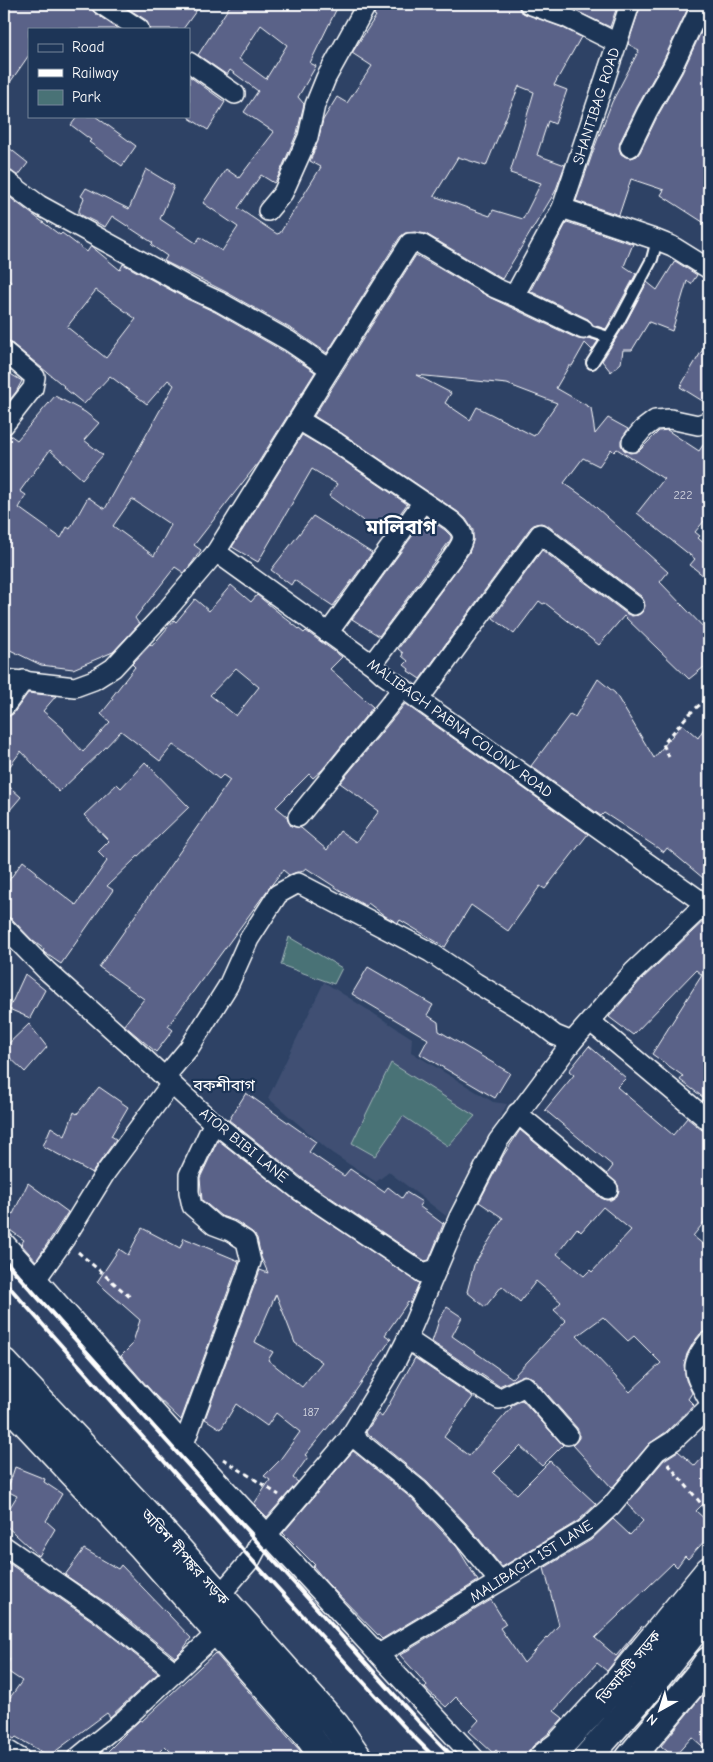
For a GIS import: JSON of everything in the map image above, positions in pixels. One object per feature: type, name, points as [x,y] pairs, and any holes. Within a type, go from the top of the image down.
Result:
[{"type":"main road","name":"অতিশ দীপঙ্কর সড়ক","points":[[4,1363],[148,1516],[357,1754]]},
{"type":"main road","name":"অতিশ দীপঙ্কর সড়ক","points":[[4,1399],[143,1547],[306,1731],[325,1758]]},
{"type":"main road","name":"ডিআইটি সড়ক","points":[[543,1758],[560,1745],[606,1696],[709,1571]]},
{"type":"main road","points":[[555,1758],[590,1727],[709,1587]]},
{"type":"main road","points":[[587,1758],[641,1697],[709,1612]]},
{"type":"main road","points":[[630,1758],[709,1661]]},
{"type":"street","points":[[101,4],[137,28]]},
{"type":"street","points":[[268,211],[283,193],[308,137],[315,105],[326,78],[367,4]]},
{"type":"street","points":[[529,4],[566,17],[617,43]]},
{"type":"street","name":"SHANTIBAG ROAD","points":[[514,296],[562,208],[630,4]]},
{"type":"street","points":[[630,147],[646,112],[672,68],[702,4]]},
{"type":"street","points":[[190,63],[236,94]]},
{"type":"street","points":[[4,179],[39,205],[272,331],[330,369]]},
{"type":"street","points":[[562,208],[672,246],[709,269]]},
{"type":"street","points":[[4,679],[75,687],[94,680],[113,668],[166,611],[216,552],[410,244],[415,242],[422,244],[495,288],[584,329]]},
{"type":"street","points":[[4,351],[35,377],[33,388],[4,425]]},
{"type":"street","points":[[632,442],[643,428],[655,420],[670,419],[698,424],[709,421]]},
{"type":"street","points":[[299,420],[337,443],[461,529],[462,539],[452,558],[372,664]]},
{"type":"street","points":[[328,633],[423,502]]},
{"type":"street","points":[[419,699],[540,534],[634,605]]},
{"type":"street","name":"MALIBAGH PABNA COLONY ROAD","points":[[216,552],[372,664],[384,675],[707,903]]},
{"type":"street","points":[[4,708],[24,680]]},
{"type":"street","points":[[298,817],[403,688]]},
{"type":"street","points":[[37,1278],[64,1240],[106,1172],[168,1081],[228,986],[249,938],[278,894],[298,883],[430,952],[476,983],[525,1012],[555,1034],[572,1042]]},
{"type":"street","points":[[219,1596],[351,1435],[407,1339],[459,1217],[498,1142],[517,1113],[572,1042],[633,972],[707,903]]},
{"type":"street","name":"ATOR BIBI LANE","points":[[4,927],[46,970],[168,1081],[214,1122],[299,1190],[423,1273],[437,1268]]},
{"type":"street","points":[[591,1022],[709,1121]]},
{"type":"street","points":[[517,1113],[608,1189]]},
{"type":"street","points":[[184,1444],[251,1262],[246,1241],[230,1231],[214,1225],[192,1206],[189,1192],[189,1175],[214,1122]]},
{"type":"street","points":[[4,1242],[184,1444],[474,1758]]},
{"type":"street","points":[[407,1339],[499,1399],[525,1386],[568,1435]]},
{"type":"street","points":[[709,1341],[695,1362],[694,1372],[709,1401]]},
{"type":"street","name":"MALIBAGH 1ST LANE","points":[[379,1654],[585,1530],[611,1506],[657,1451],[673,1441],[709,1407]]},
{"type":"street","points":[[351,1435],[419,1490],[457,1530],[499,1582]]},
{"type":"street","points":[[4,1546],[101,1613],[175,1672]]},
{"type":"street","points":[[77,1758],[126,1718],[218,1632]]},
{"type":"street","points":[[4,1748],[20,1758]]},
{"type":"lane","points":[[592,363],[652,259],[657,240]]},
{"type":"lane","points":[[584,329],[608,337]]},
{"type":"path","points":[[669,757],[663,744],[688,715],[709,697]]},
{"type":"path","points":[[64,1240],[130,1297]]},
{"type":"path","points":[[657,1451],[709,1513]]},
{"type":"path","points":[[218,1456],[295,1504]]},
{"type":"shaded area","points":[[324,982],[412,1038],[411,1052],[493,1102],[507,1104],[446,1216],[389,1172],[376,1182],[332,1153],[268,1098]]},
{"type":"green space","points":[[289,937],[342,968],[334,984],[281,965]]},
{"type":"green space","points":[[391,1063],[475,1116],[448,1146],[403,1116],[375,1156],[352,1143]]},
{"type":"building","points":[[4,4],[90,4],[91,9],[95,13],[117,28],[28,28],[28,56],[4,91]]},
{"type":"building","points":[[125,4],[201,4],[184,28],[150,28],[146,20],[124,6]]},
{"type":"building","points":[[231,4],[339,4],[310,63],[316,66],[298,97],[304,104],[297,133],[277,179],[274,183],[261,175],[238,208],[277,234],[280,233],[321,167],[310,161],[318,141],[323,120],[337,97],[347,103],[372,66],[352,53],[376,16],[374,15],[378,4],[518,4],[520,11],[525,14],[561,27],[581,37],[554,85],[567,90],[555,124],[548,121],[537,155],[565,165],[555,192],[502,279],[426,234],[405,233],[400,237],[327,353],[295,331],[226,292],[164,261],[167,256],[151,245],[153,243],[112,216],[105,227],[79,214],[84,198],[81,196],[86,188],[129,209],[146,169],[174,186],[160,219],[196,243],[200,237],[222,251],[238,227],[203,203],[226,169],[239,178],[274,132],[244,112],[258,91],[230,70],[227,75],[198,55]],"holes":[[[261,25],[287,45],[266,79],[239,59]],[[519,86],[534,92],[510,173],[541,183],[523,219],[493,210],[490,216],[434,196],[458,157],[486,166]]]},
{"type":"building","points":[[561,4],[618,4],[610,27]]},
{"type":"building","points":[[641,4],[690,4],[662,63],[637,107],[619,148],[621,154],[631,158],[637,156],[640,152],[682,73],[709,15],[709,226],[661,195],[664,190],[631,179],[619,215],[576,201],[612,102],[639,50],[628,44]]},
{"type":"building","points":[[190,77],[225,102],[208,130],[189,118]]},
{"type":"building","points":[[76,118],[98,118],[136,146],[122,166],[89,142],[91,140],[71,125]]},
{"type":"building","points":[[4,144],[28,163],[18,176],[4,168]]},
{"type":"building","points":[[4,193],[60,235],[62,233],[87,252],[91,246],[120,270],[123,264],[215,312],[283,351],[315,372],[258,463],[194,545],[201,550],[184,573],[175,567],[135,618],[139,624],[113,652],[73,669],[41,665],[4,647],[4,448],[10,435],[17,440],[55,396],[85,412],[99,423],[84,440],[103,455],[82,479],[50,450],[20,491],[26,495],[19,508],[61,538],[67,527],[70,529],[88,497],[105,509],[174,385],[168,380],[147,404],[110,376],[84,404],[4,337],[4,291],[11,282],[4,276]],"holes":[[[96,290],[136,319],[106,358],[67,327]],[[132,499],[171,525],[154,556],[113,526]]]},
{"type":"building","points":[[567,222],[633,244],[624,266],[636,274],[606,329],[593,325],[588,319],[530,291]]},
{"type":"building","points":[[416,255],[491,298],[578,339],[584,340],[589,338],[598,341],[592,350],[585,343],[572,366],[569,366],[556,388],[591,408],[595,434],[608,418],[628,429],[621,440],[621,445],[624,450],[630,453],[640,450],[659,431],[667,430],[699,451],[709,436],[709,515],[695,532],[700,536],[698,538],[706,545],[709,541],[709,580],[690,565],[695,559],[637,513],[664,479],[617,449],[614,452],[611,449],[599,466],[583,458],[564,483],[587,499],[668,572],[660,582],[709,633],[709,663],[689,679],[624,616],[599,645],[545,603],[543,604],[539,601],[514,634],[493,618],[542,550],[627,614],[632,616],[638,615],[643,611],[645,606],[641,596],[547,525],[541,523],[531,527],[420,679],[408,671],[409,669],[404,665],[408,661],[398,649],[469,553],[473,541],[473,530],[466,519],[458,512],[314,416]],"holes":[[[416,375],[507,384],[557,403],[534,436],[477,407],[470,420],[445,403],[451,393]]]},
{"type":"building","points":[[675,261],[697,275],[691,284],[687,281],[672,331],[649,322],[632,350],[623,350],[621,363],[611,372],[602,361],[625,324],[647,282],[657,290]]},
{"type":"building","points":[[709,339],[709,405],[680,387]]},
{"type":"building","points":[[4,370],[22,381],[4,407]]},
{"type":"building","points":[[302,435],[331,452],[407,504],[384,536],[329,496],[337,484],[312,469],[258,562],[232,547]]},
{"type":"building","points":[[313,516],[372,553],[333,606],[294,580],[291,585],[271,570]]},
{"type":"building","points":[[426,517],[445,530],[451,536],[451,539],[379,636],[352,619]]},
{"type":"building","points":[[231,585],[251,602],[257,595],[304,633],[306,631],[342,657],[330,669],[373,707],[322,770],[313,778],[309,774],[276,807],[287,816],[291,826],[301,828],[327,850],[340,831],[356,842],[379,811],[340,783],[405,704],[588,834],[545,889],[540,886],[508,931],[471,905],[445,947],[400,920],[398,923],[385,916],[368,903],[366,906],[306,868],[301,872],[289,875],[283,870],[168,1026],[173,1030],[156,1052],[124,1025],[144,999],[99,967],[230,780],[223,775],[219,779],[173,745],[160,761],[121,731],[59,792],[21,751],[4,774],[4,718],[13,714],[28,693],[56,696],[43,711],[64,729],[83,752],[110,722],[101,714],[135,667],[132,664],[151,644],[152,646],[174,620],[176,622],[195,599],[209,611]],"holes":[[[236,668],[259,687],[236,716],[210,695]]]},
{"type":"building","points":[[598,679],[615,693],[654,758],[682,724],[698,738],[709,720],[709,883],[667,848],[664,852],[604,813],[601,816],[531,766],[570,714],[575,717]]},
{"type":"building","points":[[145,762],[189,807],[107,886],[113,890],[61,964],[45,953],[44,949],[33,941],[12,919],[4,916],[4,887],[23,861],[37,872],[36,874],[76,905],[107,861],[98,852],[109,841],[84,815],[117,784],[121,788]]},
{"type":"building","points":[[4,782],[21,797],[4,817]]},
{"type":"building","points":[[709,916],[709,1107],[702,1101],[704,1098],[680,1080],[683,1076],[652,1054],[702,975],[696,970],[633,1035],[609,1017],[641,980]]},
{"type":"building","points":[[368,967],[433,1005],[427,1015],[438,1022],[439,1031],[510,1073],[495,1098],[420,1054],[428,1039],[352,994]]},
{"type":"building","points":[[25,974],[45,990],[30,1018],[9,1009]]},
{"type":"building","points":[[29,1024],[47,1047],[25,1072],[4,1052],[4,1048]]},
{"type":"building","points":[[589,1046],[626,1078],[617,1087],[673,1135],[687,1118],[702,1130],[709,1132],[709,1216],[693,1236],[709,1249],[709,1330],[700,1334],[693,1343],[684,1365],[686,1380],[692,1393],[688,1399],[694,1405],[666,1432],[649,1444],[612,1488],[573,1445],[579,1438],[577,1428],[533,1378],[524,1375],[499,1386],[432,1342],[439,1320],[447,1307],[462,1317],[452,1336],[512,1378],[566,1321],[554,1310],[561,1302],[536,1281],[520,1302],[502,1286],[485,1307],[467,1292],[474,1265],[503,1218],[479,1202],[503,1156],[520,1130],[601,1198],[611,1200],[617,1196],[618,1185],[607,1174],[613,1166],[545,1110],[574,1075],[569,1071]],"holes":[[[603,1207],[631,1230],[592,1272],[590,1270],[584,1276],[557,1254],[577,1228],[581,1232]],[[603,1317],[628,1341],[634,1336],[661,1363],[630,1392],[577,1336]]]},
{"type":"building","points":[[99,1087],[128,1107],[111,1136],[116,1139],[92,1173],[43,1146],[51,1127],[65,1136],[74,1112],[77,1114]]},
{"type":"building","points":[[246,1093],[316,1142],[309,1152],[344,1176],[350,1169],[384,1192],[388,1187],[402,1198],[406,1192],[422,1202],[419,1206],[443,1224],[444,1222],[429,1260],[425,1261],[306,1181],[229,1120]]},
{"type":"building","points":[[218,1140],[293,1199],[419,1283],[410,1304],[408,1302],[385,1335],[391,1339],[344,1408],[305,1455],[308,1457],[293,1478],[298,1482],[267,1517],[254,1504],[270,1480],[264,1476],[279,1461],[300,1432],[276,1413],[267,1426],[236,1404],[221,1429],[205,1419],[260,1270],[268,1273],[261,1257],[257,1238],[252,1232],[236,1221],[221,1216],[202,1200],[200,1178]],"holes":[[[276,1294],[295,1343],[322,1362],[302,1387],[268,1360],[273,1352],[255,1342]]]},
{"type":"building","points":[[28,1183],[68,1212],[36,1261],[21,1244],[24,1240],[4,1226],[4,1208],[13,1214]]},
{"type":"building","points":[[142,1228],[180,1248],[184,1238],[239,1261],[181,1420],[154,1394],[121,1356],[132,1345],[140,1320],[97,1282],[119,1249],[128,1255]]},
{"type":"building","points":[[415,1358],[473,1397],[444,1437],[469,1456],[512,1407],[510,1406],[522,1400],[563,1445],[542,1466],[520,1446],[493,1473],[517,1494],[550,1461],[596,1504],[578,1521],[502,1567],[466,1523],[427,1482],[366,1432],[378,1414],[382,1417]]},
{"type":"building","points":[[709,1450],[709,1498],[696,1511],[709,1523],[709,1536],[688,1559],[685,1556],[677,1567],[673,1563],[595,1638],[616,1656],[642,1626],[607,1671],[597,1663],[554,1711],[563,1718],[533,1746],[528,1758],[505,1758],[496,1750],[493,1753],[469,1731],[479,1720],[456,1697],[446,1707],[425,1688],[427,1685],[400,1655],[491,1600],[506,1624],[500,1628],[524,1663],[559,1625],[544,1568],[591,1540],[613,1519],[630,1535],[643,1521],[627,1504],[664,1460],[678,1451],[695,1466]]},
{"type":"building","points":[[353,1451],[411,1498],[457,1547],[478,1581],[382,1639],[327,1583],[313,1566],[315,1565],[283,1533]]},
{"type":"building","points":[[15,1467],[45,1479],[44,1482],[62,1494],[46,1521],[55,1529],[39,1556],[4,1524],[4,1517],[17,1496],[7,1491]]},
{"type":"building","points":[[84,1549],[118,1569],[121,1565],[191,1638],[175,1657],[108,1604],[65,1575]]},
{"type":"building","points":[[4,1560],[94,1622],[158,1673],[110,1717],[107,1713],[49,1756],[16,1737],[14,1739],[4,1733],[4,1706],[22,1681],[4,1669],[10,1659],[4,1654],[4,1642],[10,1632],[4,1629]]},
{"type":"building","points":[[215,1653],[302,1753],[295,1758],[177,1758],[165,1746],[153,1758],[101,1758],[140,1720],[142,1721]]},
{"type":"building","points":[[709,1687],[709,1752],[692,1737],[674,1757],[661,1746]]},
{"type":"railway","points":[[4,1260],[418,1721],[454,1758]]},
{"type":"railway","points":[[4,1281],[251,1559],[435,1758]]},
{"type":"district","name":"মালিবাগ","points":[[401,527]]},
{"type":"district","name":"বকশীবাগ","points":[[224,1086]]}]
